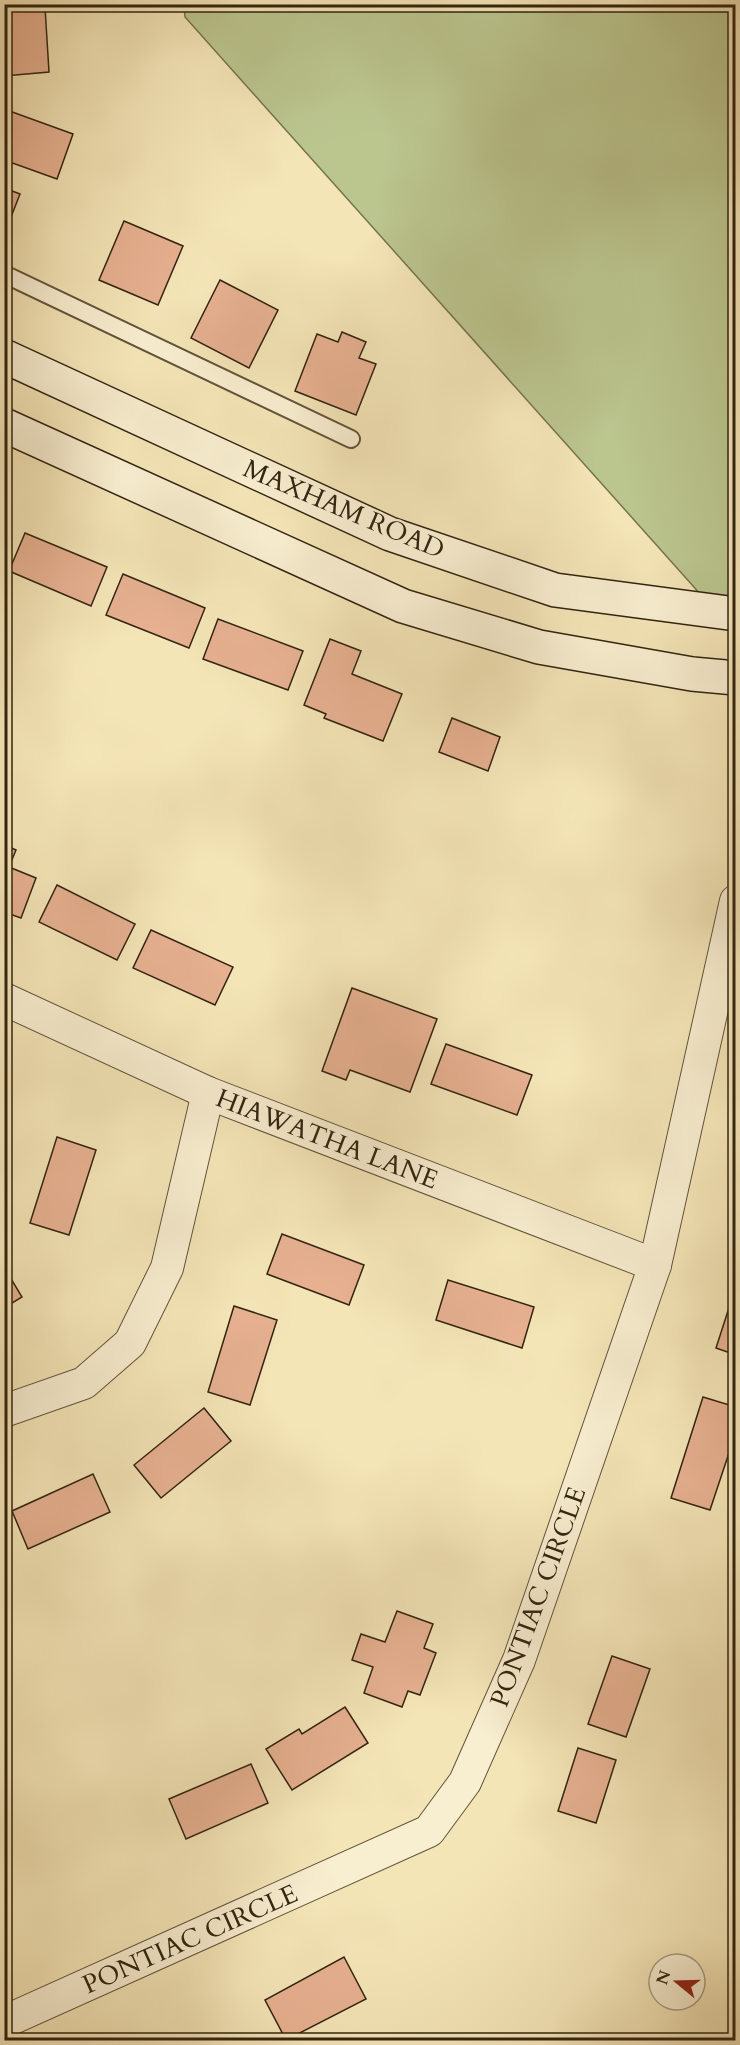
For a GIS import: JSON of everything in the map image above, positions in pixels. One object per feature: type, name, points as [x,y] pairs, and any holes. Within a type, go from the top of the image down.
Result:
[{"type":"main road","name":"MAXHAM ROAD","points":[[4,357],[390,534],[555,590],[735,614]]},
{"type":"main road","points":[[4,425],[403,606],[539,647],[692,674],[735,678]]},
{"type":"street","name":"PONTIAC CIRCLE","points":[[4,2022],[429,1831],[465,1782],[519,1660],[655,1264],[735,902]]},
{"type":"street","name":"HIAWATHA LANE","points":[[4,999],[208,1093],[655,1264]]},
{"type":"street","points":[[4,1412],[84,1383],[130,1343],[167,1268],[208,1093]]},
{"type":"lane","points":[[4,274],[351,439]]},
{"type":"green space","points":[[184,5],[735,5],[735,633],[185,17]]},
{"type":"building","points":[[45,7],[49,72],[4,76],[4,10]]},
{"type":"building","points":[[4,109],[73,134],[57,179],[4,160]]},
{"type":"building","points":[[4,188],[20,194],[4,235]]},
{"type":"building","points":[[124,221],[183,246],[158,305],[99,280]]},
{"type":"building","points":[[220,280],[278,310],[249,368],[191,338]]},
{"type":"building","points":[[342,332],[366,342],[359,358],[376,364],[356,415],[295,391],[317,334],[338,342]]},
{"type":"building","points":[[25,533],[107,567],[91,606],[9,571]]},
{"type":"building","points":[[123,574],[205,608],[189,648],[106,615]]},
{"type":"building","points":[[218,619],[303,651],[288,690],[203,659]]},
{"type":"building","points":[[330,639],[361,651],[352,674],[402,694],[383,741],[324,718],[326,714],[304,705]]},
{"type":"building","points":[[452,718],[500,737],[488,771],[439,752]]},
{"type":"building","points":[[4,845],[16,850],[9,867],[36,878],[21,918],[4,912]]},
{"type":"building","points":[[57,885],[135,924],[117,960],[39,922]]},
{"type":"building","points":[[151,930],[233,967],[215,1005],[133,968]]},
{"type":"building","points":[[352,988],[437,1019],[410,1092],[350,1070],[346,1080],[322,1071]]},
{"type":"building","points":[[446,1044],[532,1075],[517,1115],[431,1084]]},
{"type":"building","points":[[57,1137],[96,1150],[69,1235],[30,1223]]},
{"type":"building","points":[[282,1234],[364,1265],[349,1305],[267,1274]]},
{"type":"building","points":[[4,1267],[22,1297],[4,1308]]},
{"type":"building","points":[[448,1280],[534,1307],[522,1348],[436,1320]]},
{"type":"building","points":[[736,1286],[736,1355],[716,1348]]},
{"type":"building","points":[[234,1306],[277,1320],[250,1405],[208,1392]]},
{"type":"building","points":[[703,1397],[736,1407],[736,1432],[710,1510],[671,1498]]},
{"type":"building","points":[[204,1408],[231,1441],[161,1498],[134,1465]]},
{"type":"building","points":[[93,1474],[110,1512],[28,1549],[12,1511]]},
{"type":"building","points":[[397,1611],[433,1624],[424,1648],[436,1653],[420,1695],[408,1691],[402,1707],[364,1693],[373,1667],[352,1660],[361,1634],[385,1642]]},
{"type":"building","points":[[612,1656],[650,1669],[626,1737],[588,1724]]},
{"type":"building","points":[[345,1707],[368,1743],[292,1790],[266,1749],[299,1729],[302,1734]]},
{"type":"building","points":[[578,1748],[616,1760],[596,1823],[558,1811]]},
{"type":"building","points":[[251,1764],[268,1803],[186,1839],[169,1799]]},
{"type":"building","points":[[344,1957],[366,1999],[286,2040],[265,2000]]}]
